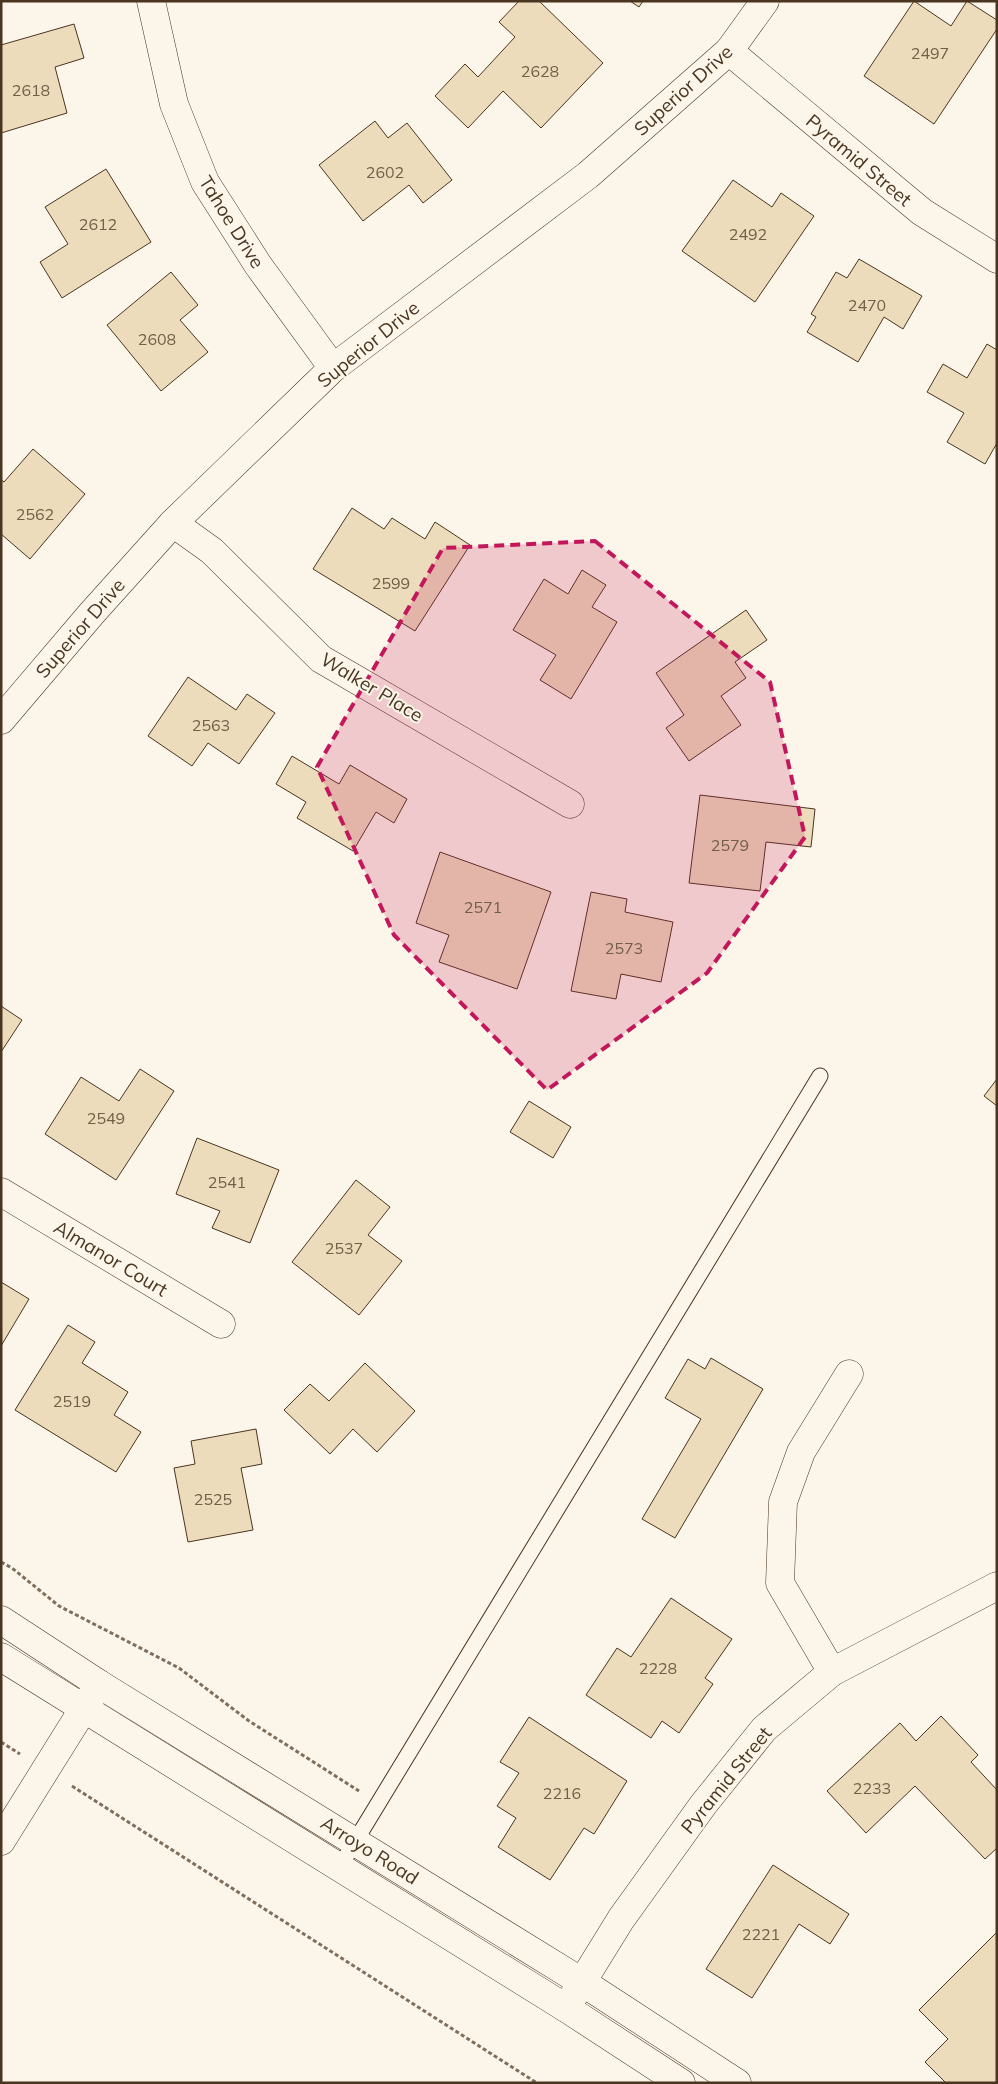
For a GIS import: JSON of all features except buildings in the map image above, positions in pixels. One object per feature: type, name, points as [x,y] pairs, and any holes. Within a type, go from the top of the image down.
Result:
[{"type":"street","name":"Tahoe Drive","points":[[151,1],[174,104],[205,182],[258,265],[333,368]]},
{"type":"street","name":"Superior Drive","points":[[1,720],[92,613],[173,524],[333,368],[588,175],[729,50],[765,1]]},
{"type":"street","name":"Pyramid Street","points":[[729,50],[922,212],[997,259]]},
{"type":"street","name":"Walker Place","points":[[173,524],[212,552],[321,659],[570,804]]},
{"type":"street","name":"Almanor Court","points":[[1,1192],[221,1324]]},
{"type":"street","points":[[832,1672],[780,1583],[783,1502],[801,1452],[849,1374]]},
{"type":"street","name":"Pyramid Street","points":[[566,2008],[621,1919],[703,1805],[764,1729],[832,1672],[997,1586]]},
{"type":"street","name":"Arroyo Road","points":[[1,1620],[99,1684],[582,1982],[737,2083]]},
{"type":"street","name":"Arroyo Road","points":[[1,1657],[566,2008],[681,2083]]},
{"type":"street","points":[[1,1840],[99,1684]]},
{"type":"lane","points":[[339,1868],[820,1076]]},
{"type":"path","points":[[1,1562],[12,1568],[59,1606],[179,1668],[249,1721],[379,1803]]},
{"type":"path","points":[[1,1742],[538,2083]]},
{"type":"highlighted area","points":[[595,541],[770,682],[805,837],[707,973],[547,1090],[394,935],[317,767],[443,548]]}]
